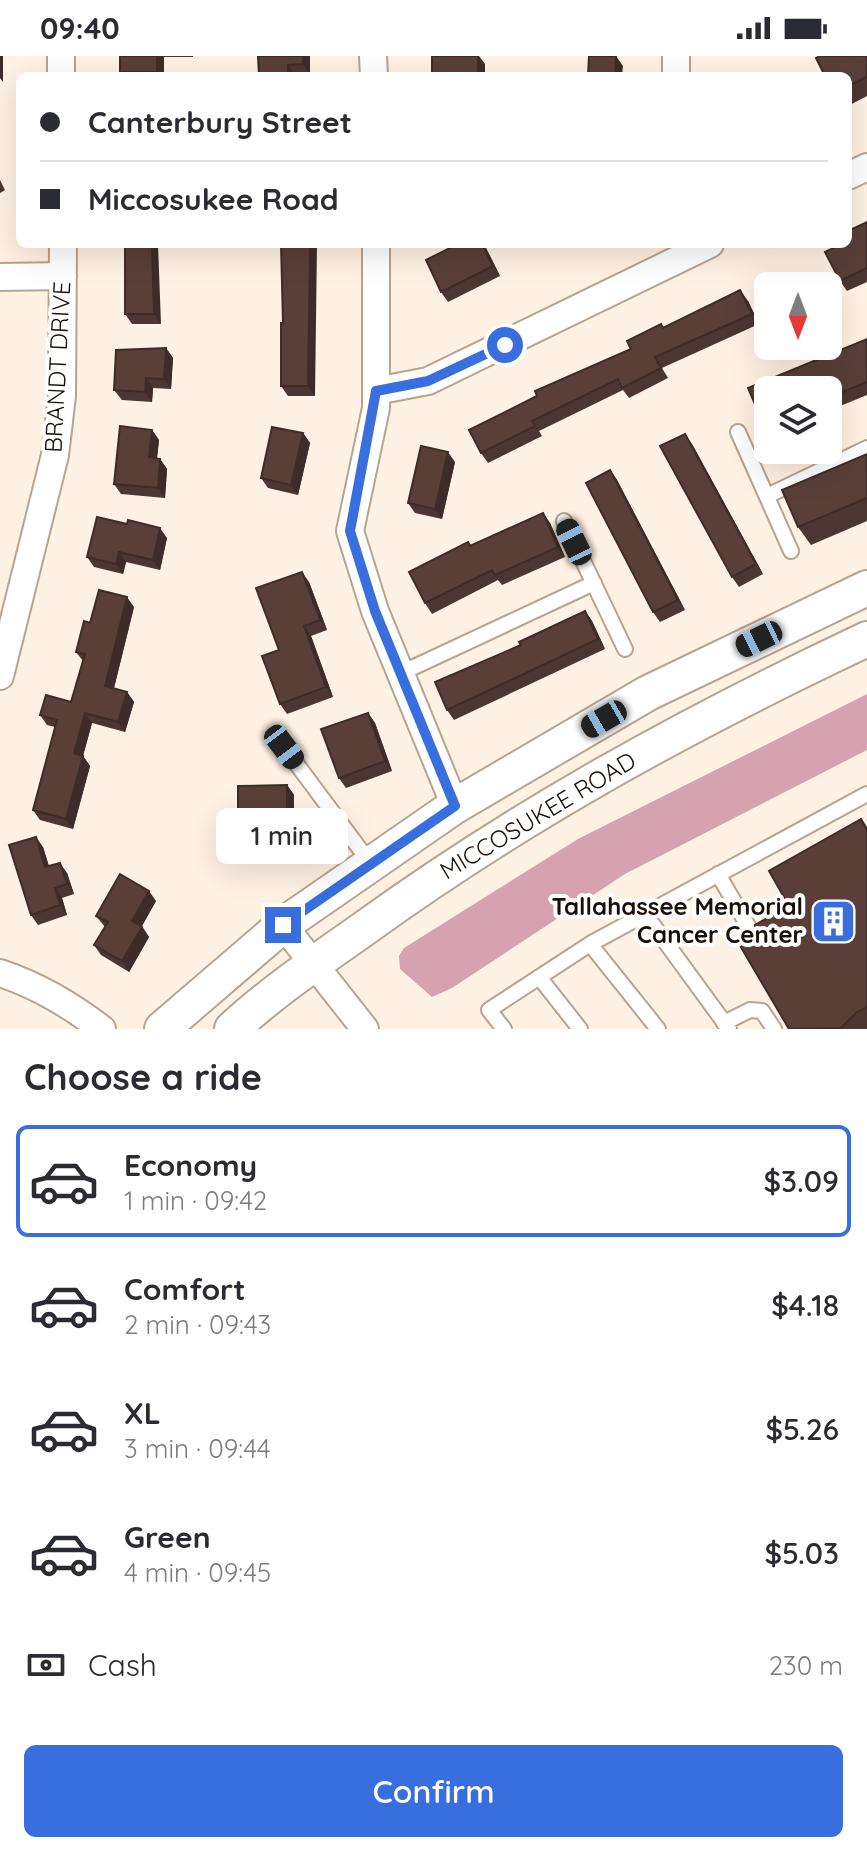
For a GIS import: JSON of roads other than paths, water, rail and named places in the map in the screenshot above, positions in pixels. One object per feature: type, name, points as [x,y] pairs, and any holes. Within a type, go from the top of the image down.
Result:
[{"type":"street","name":"BRANDT DRIVE","points":[[0,676],[55,455],[62,396],[63,248]]},
{"type":"street","points":[[376,248],[376,391],[350,531],[399,674],[455,806]]},
{"type":"street","points":[[376,391],[428,381],[702,248]]},
{"type":"street","points":[[0,277],[63,276]]},
{"type":"street","name":"MICCOSUKEE ROAD","points":[[162,1029],[283,925],[455,806],[648,693],[867,588]]},
{"type":"street","name":"MICCOSUKEE ROAD","points":[[232,1029],[313,964],[567,793],[708,717],[867,639]]},
{"type":"street","points":[[283,925],[365,1029]]},
{"type":"street","points":[[0,973],[55,997],[102,1029]]},
{"type":"lane","points":[[738,432],[791,551]]},
{"type":"lane","points":[[767,496],[867,448]]},
{"type":"lane","points":[[564,521],[625,649]]},
{"type":"lane","points":[[399,674],[594,583]]},
{"type":"lane","points":[[284,747],[371,864]]},
{"type":"lane","points":[[504,1029],[489,1010],[539,977],[590,944],[867,794]]},
{"type":"lane","points":[[718,874],[765,956]]},
{"type":"lane","points":[[645,914],[727,1026],[750,1010],[762,1011],[774,1029]]},
{"type":"lane","points":[[590,944],[658,1029]]},
{"type":"lane","points":[[539,977],[580,1029]]},
{"type":"place","name":"Tallahassee Memorial Cancer Center","points":[[834,921]]}]
